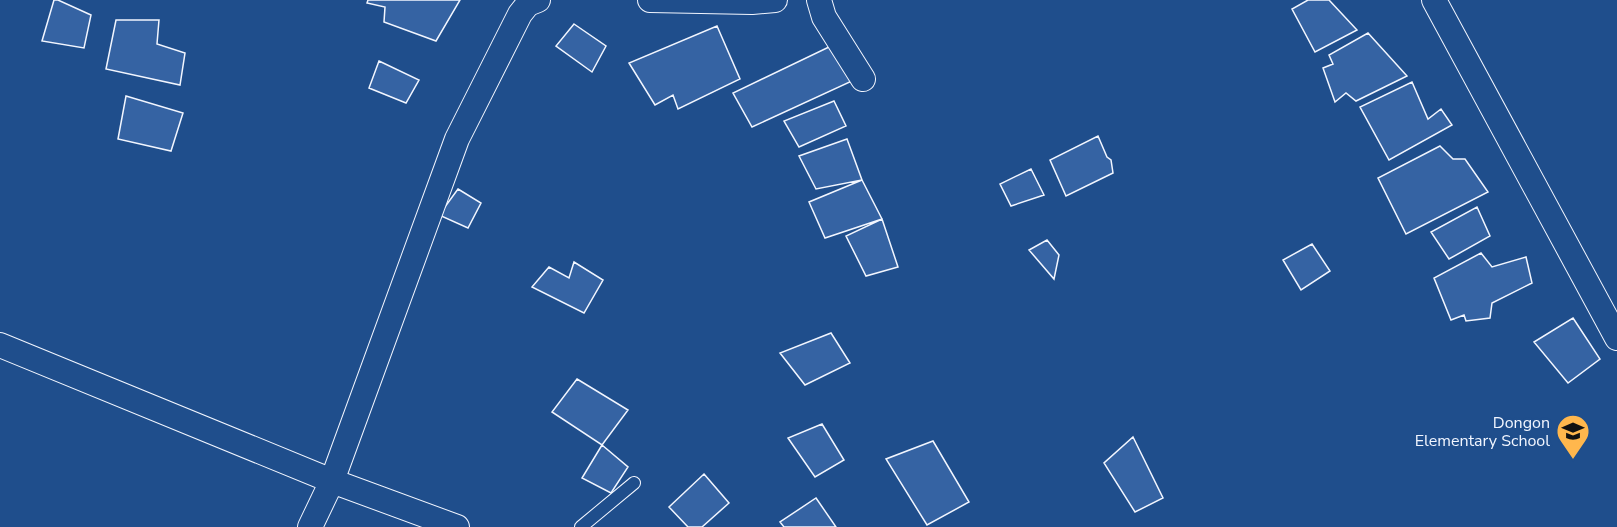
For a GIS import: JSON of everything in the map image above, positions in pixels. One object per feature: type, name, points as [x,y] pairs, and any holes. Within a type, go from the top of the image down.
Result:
[{"type":"street","points":[[310,527],[332,481],[457,139],[520,14],[528,4],[538,0]]},
{"type":"street","points":[[650,0],[752,2],[775,0]]},
{"type":"street","points":[[819,0],[824,17],[863,79]]},
{"type":"street","points":[[1434,0],[1617,338]]},
{"type":"street","points":[[0,345],[332,481],[457,527]]},
{"type":"lane","points":[[581,527],[634,483]]},
{"type":"building","points":[[54,0],[91,15],[84,48],[42,41]]},
{"type":"building","points":[[368,0],[460,0],[436,41],[384,22],[385,7],[367,3]]},
{"type":"building","points":[[1308,0],[1329,0],[1357,30],[1315,52],[1292,9]]},
{"type":"building","points":[[116,20],[159,20],[157,44],[185,53],[180,85],[106,69]]},
{"type":"building","points":[[574,24],[606,46],[592,72],[556,46]]},
{"type":"building","points":[[717,26],[740,79],[678,109],[673,95],[655,105],[629,63]]},
{"type":"building","points":[[1368,33],[1407,76],[1356,101],[1346,93],[1335,102],[1323,68],[1333,64],[1329,55]]},
{"type":"building","points":[[831,46],[852,81],[752,127],[733,93]]},
{"type":"building","points":[[379,61],[419,80],[406,103],[369,88]]},
{"type":"building","points":[[1412,82],[1428,119],[1441,109],[1452,125],[1389,160],[1360,107]]},
{"type":"building","points":[[126,96],[183,113],[171,151],[118,139]]},
{"type":"building","points":[[834,101],[846,126],[799,147],[784,121]]},
{"type":"building","points":[[1098,136],[1107,157],[1111,160],[1113,173],[1066,196],[1050,160]]},
{"type":"building","points":[[847,139],[862,180],[816,189],[799,156]]},
{"type":"building","points":[[1440,146],[1453,159],[1465,159],[1488,192],[1406,234],[1378,178]]},
{"type":"building","points":[[1031,169],[1044,195],[1011,206],[1000,184]]},
{"type":"building","points":[[862,180],[882,219],[825,238],[809,202]]},
{"type":"building","points":[[458,189],[481,203],[468,228],[439,215]]},
{"type":"building","points":[[1477,207],[1490,236],[1449,259],[1431,232]]},
{"type":"building","points":[[882,219],[898,267],[866,276],[846,236]]},
{"type":"building","points":[[1047,240],[1059,255],[1054,279],[1029,250]]},
{"type":"building","points":[[1312,244],[1330,271],[1301,290],[1283,260]]},
{"type":"building","points":[[1481,253],[1492,267],[1526,257],[1532,283],[1492,303],[1490,318],[1466,321],[1464,315],[1451,320],[1434,278]]},
{"type":"building","points":[[574,262],[603,280],[584,313],[532,287],[549,267],[569,278]]},
{"type":"building","points":[[1573,318],[1600,359],[1568,383],[1534,342]]},
{"type":"building","points":[[831,333],[850,363],[805,385],[780,353]]},
{"type":"building","points":[[577,379],[628,410],[602,445],[552,412]]},
{"type":"building","points":[[822,424],[844,460],[815,477],[788,438]]},
{"type":"building","points":[[1133,437],[1163,498],[1135,512],[1104,463]]},
{"type":"building","points":[[933,441],[969,502],[927,525],[886,459]]},
{"type":"building","points":[[602,445],[628,467],[611,493],[582,478]]},
{"type":"building","points":[[704,474],[729,503],[702,527],[688,527],[669,507]]},
{"type":"building","points":[[816,498],[836,527],[784,527],[780,522]]},
{"type":"place","name":"Dongon Elementary School","points":[[1573,460]]}]
